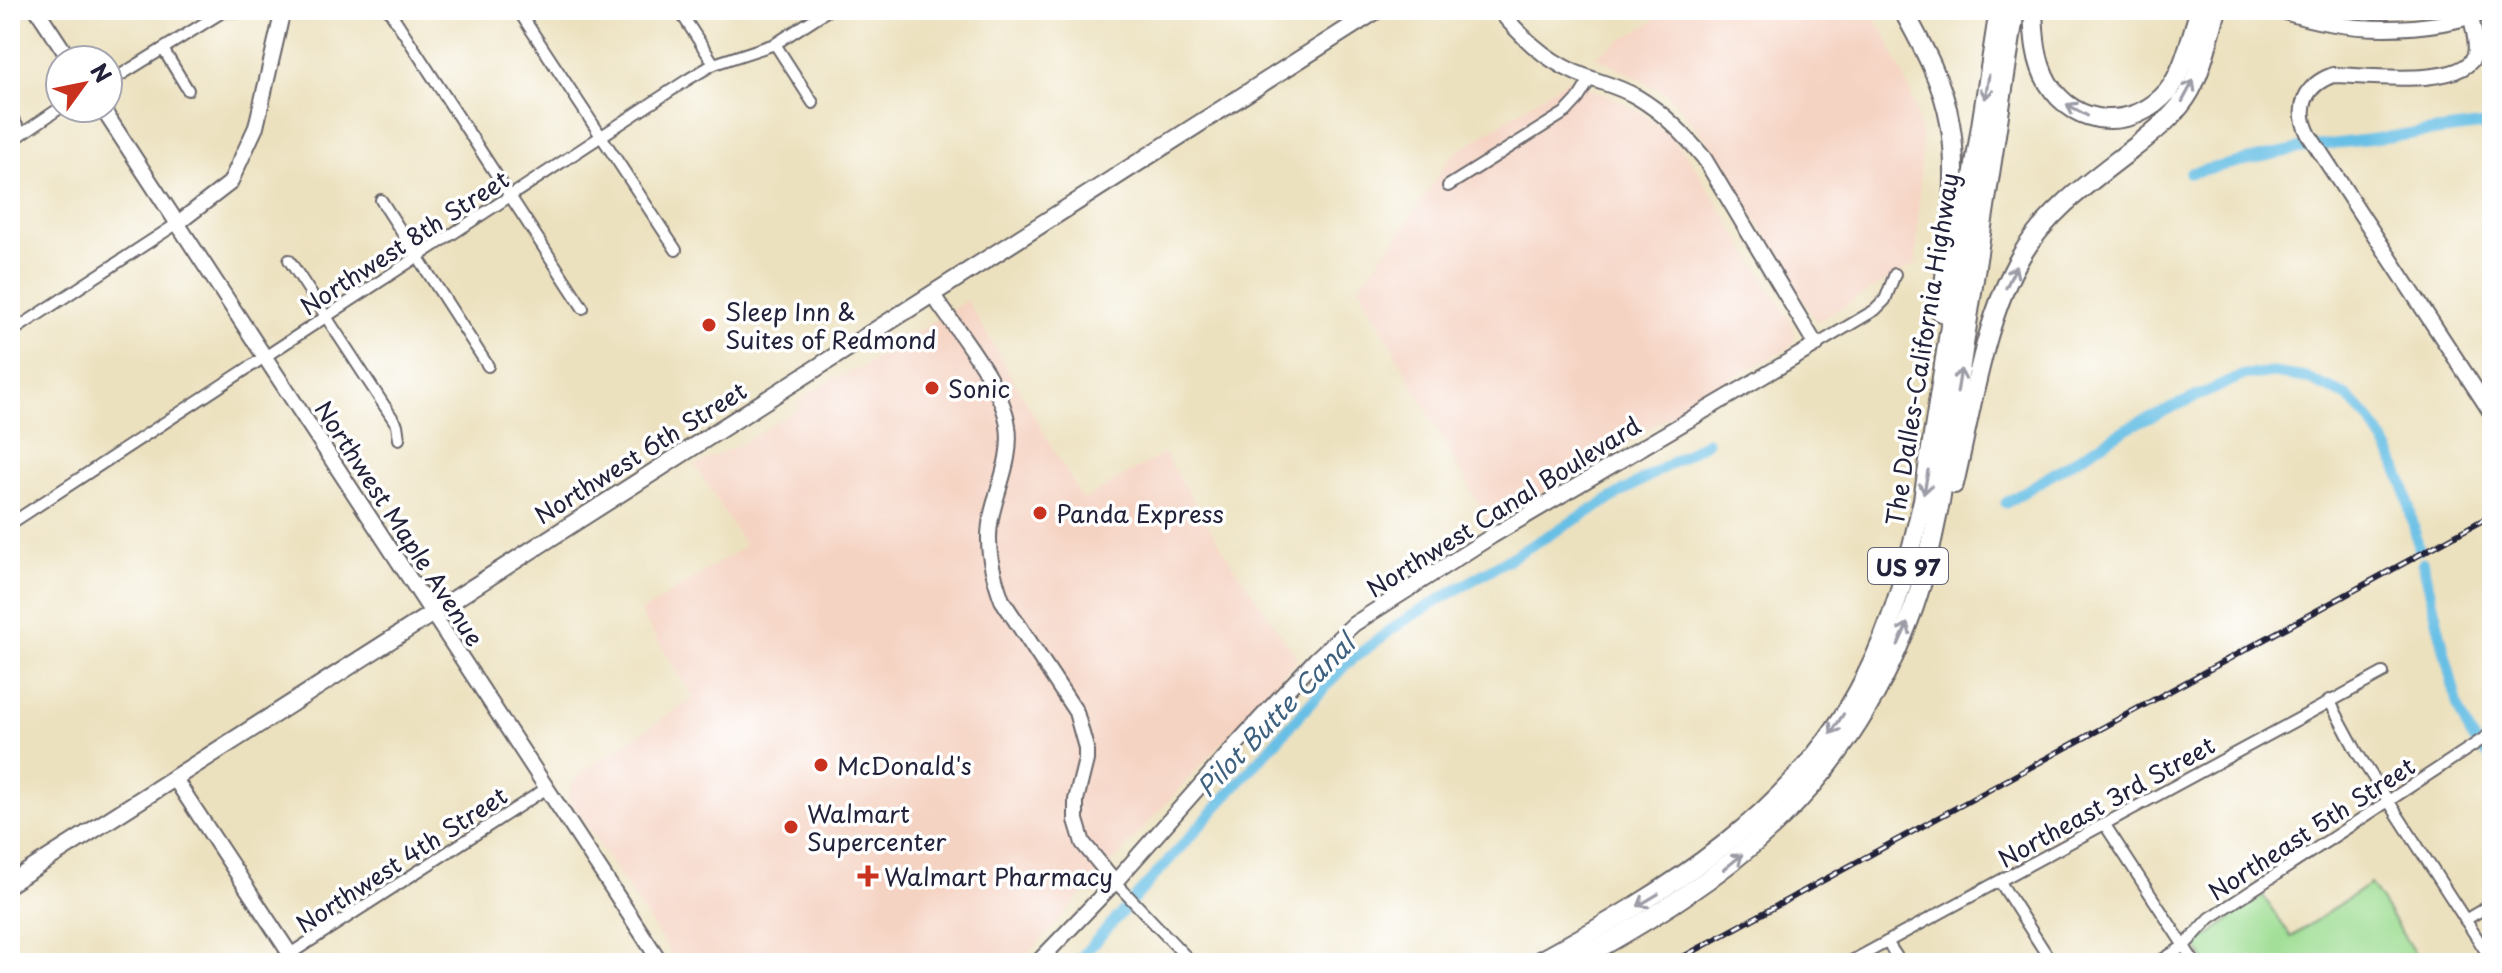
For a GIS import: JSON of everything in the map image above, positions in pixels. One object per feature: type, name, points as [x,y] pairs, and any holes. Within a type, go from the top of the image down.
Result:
[{"type":"highway","points":[[1903,10],[1924,48],[1941,89],[1950,122],[1953,158],[1932,446]]},
{"type":"highway","name":"The Dalles-California Highway","points":[[1536,963],[1656,895],[1710,858],[1755,821],[1793,783],[1834,731],[1865,678],[1894,610],[1910,558],[1932,446],[1999,10]]},
{"type":"highway","name":"The Dalles-California Highway","points":[[1572,963],[1664,911],[1721,872],[1765,836],[1804,797],[1849,739],[1879,689],[1910,619],[1940,502],[2015,10]]},
{"type":"highway","points":[[2033,10],[2038,58],[2047,81],[2060,100],[2075,111],[2095,119],[2118,120],[2138,114],[2157,103],[2171,88],[2200,10]]},
{"type":"highway","points":[[1926,566],[1949,506],[2000,301],[2021,256],[2044,225],[2074,196],[2161,126],[2179,107],[2191,89],[2217,10]]},
{"type":"main road","name":"Northwest 6th Street","points":[[10,883],[1377,10]]},
{"type":"street","points":[[38,10],[60,44]]},
{"type":"street","points":[[389,10],[583,308]]},
{"type":"street","points":[[518,10],[676,250]]},
{"type":"street","points":[[679,10],[714,64]]},
{"type":"street","name":"Northwest 8th Street","points":[[10,524],[714,64],[775,44],[828,10]]},
{"type":"street","points":[[1499,10],[1534,47],[1554,62],[1634,95],[1658,110],[1687,137],[1704,158],[1816,345]]},
{"type":"street","points":[[2279,10],[2344,27],[2396,28],[2471,17],[2492,10]]},
{"type":"street","points":[[10,333],[178,223],[230,183],[256,127],[282,11],[224,11],[124,73]]},
{"type":"street","points":[[2471,17],[2476,53],[2461,70],[2415,78],[2333,75],[2324,78],[2307,92],[2301,113],[2320,153],[2492,414]]},
{"type":"street","points":[[775,44],[813,103]]},
{"type":"street","points":[[163,49],[188,90]]},
{"type":"street","points":[[1448,186],[1566,112],[1591,78]]},
{"type":"street","points":[[10,114],[22,134]]},
{"type":"street","points":[[10,142],[44,120]]},
{"type":"street","name":"Northwest Maple Avenue","points":[[113,124],[661,963]]},
{"type":"street","points":[[381,200],[488,366]]},
{"type":"street","points":[[289,260],[397,425],[399,439]]},
{"type":"street","name":"Northwest Canal Boulevard","points":[[1037,963],[1118,885],[1242,738],[1316,659],[1354,624],[1502,530],[1875,310],[1885,300],[1895,274]]},
{"type":"street","points":[[932,294],[992,383],[1008,424],[1010,442],[989,539],[994,580],[1002,600],[1076,712],[1086,748],[1076,800],[1076,820],[1083,843],[1192,963]]},
{"type":"street","name":"Northeast 3rd Street","points":[[1848,963],[2383,673]]},
{"type":"street","points":[[2329,700],[2358,754],[2492,961]]},
{"type":"street","name":"Northeast 5th Street","points":[[2157,963],[2184,946],[2210,918],[2490,735]]},
{"type":"street","points":[[175,779],[293,958]]},
{"type":"street","name":"Northwest 4th Street","points":[[276,963],[293,958],[547,788]]},
{"type":"street","points":[[2105,825],[2195,963]]},
{"type":"street","points":[[2000,882],[2052,963]]},
{"type":"street","points":[[2465,920],[2492,904]]},
{"type":"street","points":[[1887,942],[1901,963]]},
{"type":"shaded area","points":[[1672,10],[1869,10],[1886,36],[1910,91],[1922,139],[1916,264],[1816,322],[1716,152],[1668,94],[1595,56]]},
{"type":"shaded area","points":[[1566,80],[1614,98],[1642,113],[1669,135],[1693,163],[1792,324],[1794,341],[1789,348],[1733,377],[1490,525],[1359,286],[1404,228],[1450,157]]},
{"type":"shaded area","points":[[967,300],[1083,500],[1164,453],[1231,562],[1298,659],[1020,963],[677,963],[569,799],[569,790],[579,774],[694,698],[640,613],[745,546],[695,465],[739,445],[796,410],[799,400],[835,378],[859,369]]},
{"type":"green space","points":[[2370,884],[2421,963],[2206,963],[2198,949],[2200,943],[2263,896],[2291,937]]},
{"type":"waterway","points":[[2190,173],[2302,148],[2492,124]]},
{"type":"waterway","name":"Pilot Butte Canal","points":[[2006,503],[2129,427],[2244,375],[2273,373],[2306,378],[2347,396],[2370,420],[2389,450],[2404,485],[2419,549]]},
{"type":"waterway","name":"Pilot Butte Canal","points":[[1076,963],[1346,664],[1400,623],[1707,442]]},
{"type":"waterway","name":"Pilot Butte Canal","points":[[2423,563],[2458,707],[2475,742],[2492,757]]},
{"type":"railway","points":[[1672,963],[2492,515]]},
{"type":"place","name":"Sleep Inn & Suites of Redmond","points":[[709,325]]},
{"type":"place","name":"Sonic","points":[[932,388]]},
{"type":"place","name":"Panda Express","points":[[1040,513]]},
{"type":"place","name":"McDonald's","points":[[821,765]]},
{"type":"place","name":"Walmart Supercenter","points":[[791,827]]},
{"type":"place","name":"Walmart Pharmacy","points":[[868,876]]}]
